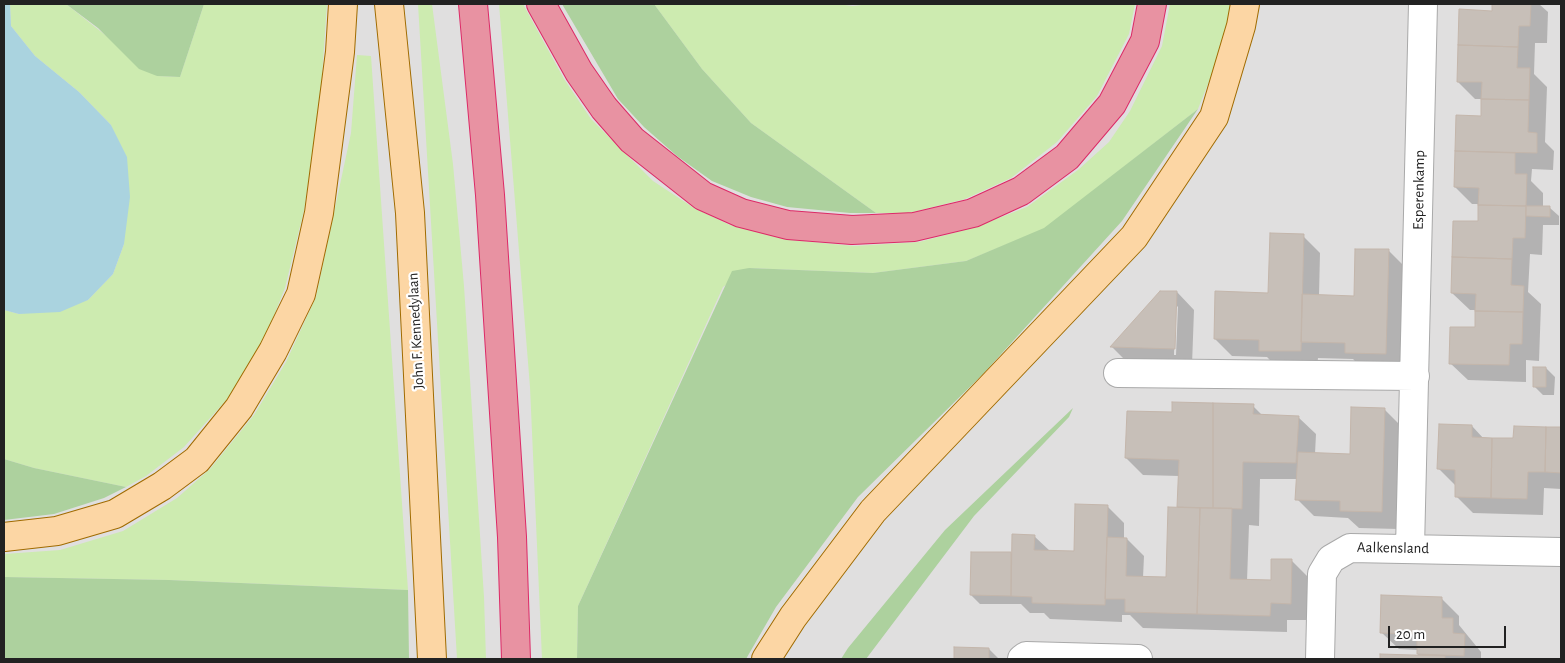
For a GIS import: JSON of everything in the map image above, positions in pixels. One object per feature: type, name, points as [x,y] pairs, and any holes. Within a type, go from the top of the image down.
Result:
[{"type":"highway","points":[[473,4],[494,254],[512,537],[516,659]]},
{"type":"highway","points":[[541,4],[579,72],[604,108],[632,140],[703,196],[741,213],[788,225],[852,230],[914,227],[973,214],[1021,191],[1068,157],[1112,104],[1146,42],[1152,4]]},
{"type":"main road","points":[[4,537],[57,531],[114,514],[162,486],[197,460],[239,408],[273,352],[301,294],[319,214],[340,52],[343,4]]},
{"type":"main road","name":"John F. Kennedylaan","points":[[389,4],[410,214],[432,659]]},
{"type":"main road","points":[[766,659],[793,617],[873,511],[1134,237],[1214,117],[1241,26],[1245,4]]},
{"type":"street","name":"Esperenkamp","points":[[1410,548],[1423,4]]},
{"type":"street","points":[[1118,373],[1415,376]]},
{"type":"street","name":"Aalkensland","points":[[1320,659],[1322,574],[1331,559],[1350,548],[1561,552]]},
{"type":"street","points":[[1022,659],[1026,656],[1138,659]]},
{"type":"shaded area","points":[[4,4],[1561,4],[1561,659],[4,659]]},
{"type":"green space","points":[[10,4],[66,4],[157,76],[180,77],[204,4],[327,4],[320,105],[304,210],[285,288],[262,345],[228,398],[184,447],[146,476],[126,487],[34,468],[4,459],[4,310],[19,314],[88,300],[113,274],[124,244],[111,125],[79,92],[35,56],[11,26]]},
{"type":"green space","points":[[66,4],[204,4],[180,77],[157,76],[139,69],[98,28]]},
{"type":"green space","points":[[418,4],[432,4],[453,164],[464,286],[484,597],[486,659],[457,659]]},
{"type":"green space","points":[[499,4],[523,4],[564,79],[591,119],[653,181],[694,208],[730,225],[791,240],[854,246],[919,242],[976,227],[1027,207],[1078,170],[1109,142],[1130,111],[1162,46],[1170,4],[1234,4],[1231,26],[1198,109],[1044,229],[966,261],[873,273],[749,268],[723,287],[578,606],[577,659],[542,659],[530,387]]},
{"type":"green space","points":[[562,4],[654,4],[702,69],[751,123],[876,213],[850,213],[787,207],[751,197],[712,181],[677,156],[644,127],[618,99]]},
{"type":"green space","points":[[654,4],[837,4],[853,6],[870,4],[1135,4],[1129,34],[1097,96],[1057,142],[1011,178],[965,199],[909,213],[876,213],[751,123],[702,69]]},
{"type":"green space","points":[[357,55],[371,56],[408,590],[169,580],[4,577],[4,554],[60,550],[123,531],[177,498],[210,469],[254,415],[286,362],[316,297],[351,133]]},
{"type":"green space","points":[[1198,109],[1122,221],[983,374],[858,497],[776,607],[746,659],[577,659],[578,606],[732,271],[749,268],[873,273],[966,261],[1044,228]]},
{"type":"green space","points":[[1073,408],[1069,417],[974,516],[866,659],[841,659],[945,530]]},
{"type":"green space","points":[[4,459],[34,468],[126,487],[104,498],[54,514],[4,520]]},
{"type":"green space","points":[[4,577],[169,580],[408,590],[409,659],[4,659]]},
{"type":"water","points":[[4,4],[10,4],[11,26],[35,56],[79,92],[111,125],[127,157],[130,197],[124,244],[113,274],[88,300],[60,312],[19,314],[4,310]]},
{"type":"building","points":[[1492,4],[1531,4],[1530,26],[1519,26],[1518,47],[1458,45],[1459,9],[1492,11]]},
{"type":"building","points":[[1458,45],[1518,47],[1517,68],[1530,68],[1529,100],[1481,99],[1482,82],[1457,82]]},
{"type":"building","points":[[1481,99],[1529,100],[1528,132],[1537,133],[1537,153],[1455,151],[1456,115],[1481,116]]},
{"type":"building","points":[[1455,151],[1515,153],[1515,174],[1527,174],[1526,206],[1478,205],[1479,188],[1454,187]]},
{"type":"building","points":[[1478,205],[1526,206],[1525,238],[1513,238],[1512,259],[1452,257],[1453,221],[1478,221]]},
{"type":"building","points":[[1526,206],[1550,206],[1550,217],[1526,216]]},
{"type":"building","points":[[1270,233],[1304,234],[1301,351],[1259,351],[1259,340],[1214,339],[1215,291],[1268,293]]},
{"type":"building","points":[[1355,249],[1389,249],[1386,354],[1345,353],[1345,343],[1301,342],[1302,294],[1354,296]]},
{"type":"building","points":[[1452,257],[1512,259],[1511,285],[1524,286],[1523,312],[1475,311],[1476,294],[1451,293]]},
{"type":"building","points":[[1160,291],[1177,291],[1175,349],[1110,347]]},
{"type":"building","points":[[1475,311],[1523,312],[1522,344],[1510,344],[1509,365],[1449,364],[1450,327],[1475,327]]},
{"type":"building","points":[[1533,367],[1546,367],[1546,387],[1533,387]]},
{"type":"building","points":[[1172,402],[1213,403],[1213,508],[1177,507],[1179,460],[1125,458],[1127,411],[1172,412]]},
{"type":"building","points":[[1213,403],[1254,404],[1253,414],[1299,416],[1296,463],[1243,462],[1242,509],[1213,508]]},
{"type":"building","points":[[1351,407],[1385,408],[1382,512],[1340,511],[1340,501],[1295,500],[1298,452],[1350,454]]},
{"type":"building","points":[[1439,424],[1472,425],[1472,437],[1492,438],[1491,498],[1455,497],[1455,470],[1437,469]]},
{"type":"building","points":[[1514,426],[1546,427],[1545,472],[1528,472],[1527,499],[1491,498],[1492,438],[1513,438]]},
{"type":"building","points":[[1546,427],[1561,427],[1561,473],[1545,472]]},
{"type":"building","points":[[1075,504],[1108,505],[1105,605],[1032,603],[1032,597],[1011,596],[1012,534],[1035,535],[1034,550],[1074,551]]},
{"type":"building","points":[[1168,507],[1200,508],[1197,614],[1125,612],[1125,599],[1105,599],[1107,537],[1127,538],[1126,576],[1166,577]]},
{"type":"building","points":[[1200,508],[1232,508],[1230,579],[1271,580],[1271,559],[1292,559],[1291,604],[1271,603],[1270,616],[1197,614]]},
{"type":"building","points":[[971,552],[1011,552],[1011,596],[970,595]]},
{"type":"building","points":[[1381,595],[1442,597],[1442,618],[1453,618],[1453,633],[1465,634],[1464,656],[1417,654],[1417,634],[1380,633]]},
{"type":"building","points":[[954,647],[989,648],[989,659],[954,659]]},
{"type":"building","points":[[1380,654],[1445,656],[1445,659],[1380,659]]}]
